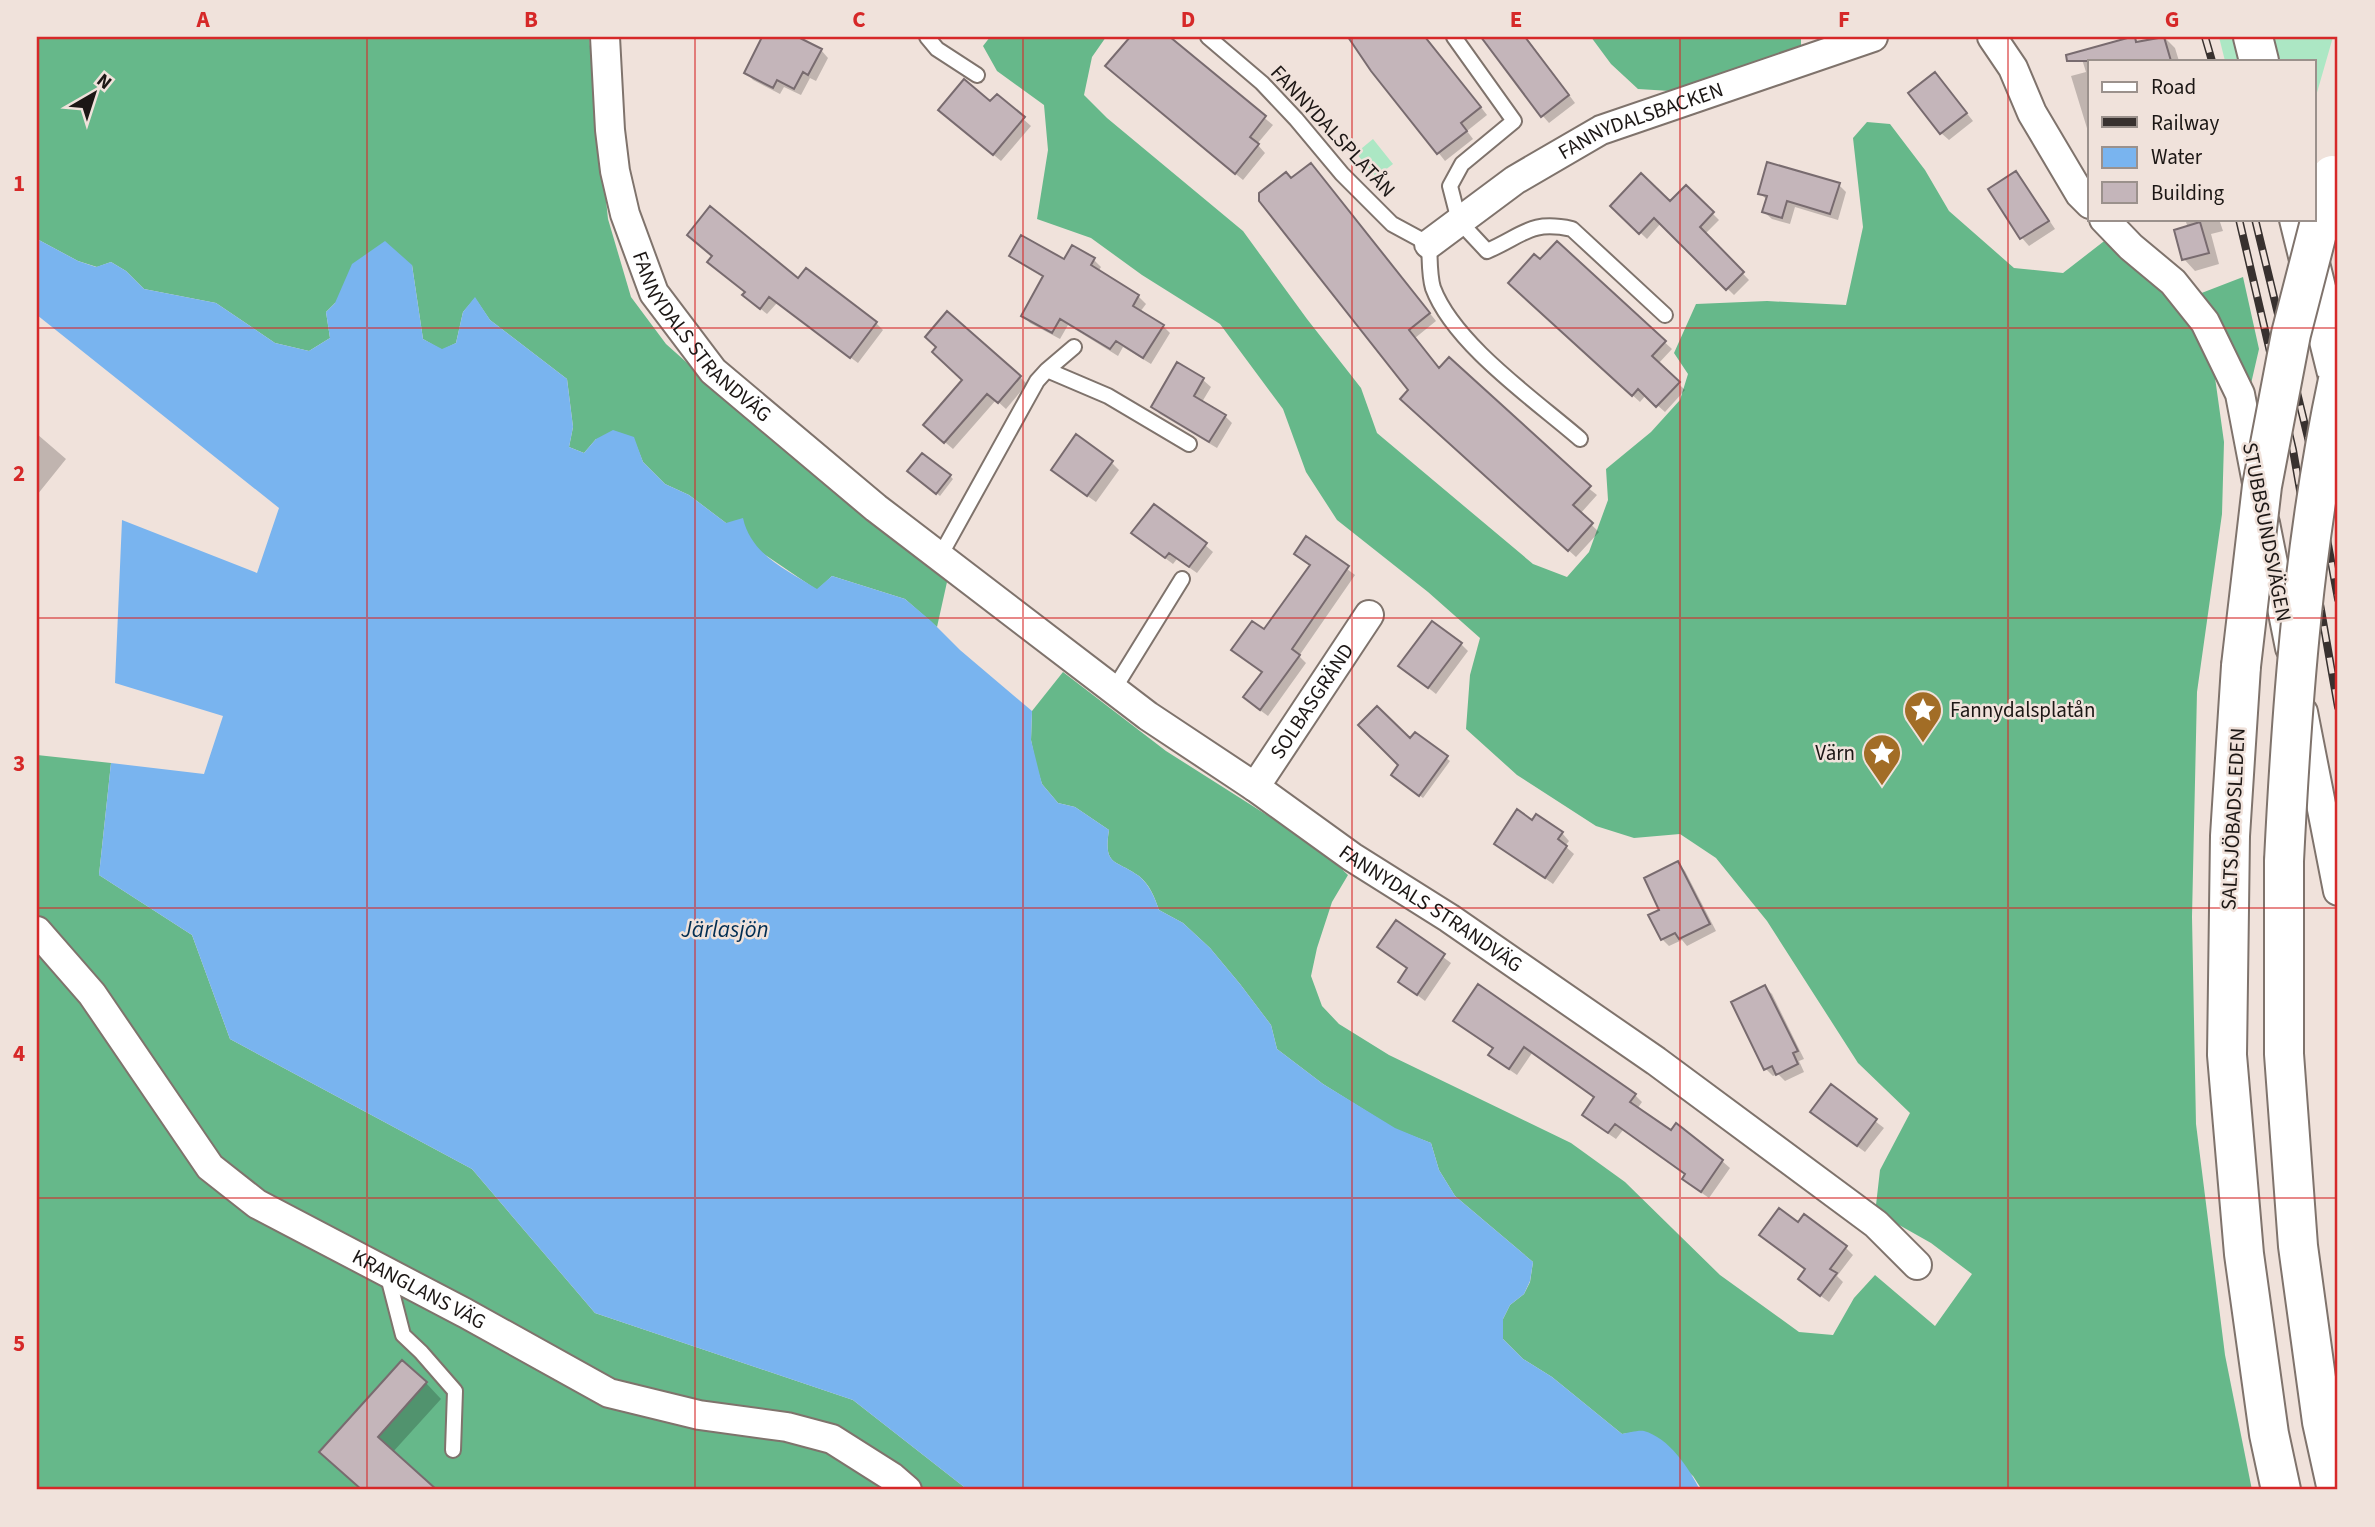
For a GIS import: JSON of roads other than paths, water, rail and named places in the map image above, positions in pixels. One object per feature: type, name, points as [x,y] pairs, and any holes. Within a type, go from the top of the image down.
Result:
[{"type":"main road","points":[[2253,37],[2259,60]]},
{"type":"main road","name":"SALTSJÖBADSLEDEN","points":[[2281,1490],[2269,1434],[2244,1254],[2227,1055],[2230,836],[2241,666],[2265,473],[2291,334],[2335,164]]},
{"type":"main road","points":[[2299,220],[2338,379],[2310,537],[2292,697],[2284,861],[2284,1054],[2298,1246],[2322,1422],[2337,1490]]},
{"type":"street","name":"FANNYDALS STRANDVÄG","points":[[605,37],[610,130],[615,171],[625,214],[654,293],[713,371],[876,508],[1148,716],[1656,1062],[1876,1224],[1917,1265]]},
{"type":"street","name":"FANNYDALSBACKEN","points":[[1429,244],[1514,180],[1601,130],[1873,37]]},
{"type":"street","points":[[1992,37],[2013,68],[2032,113],[2080,194],[2088,202]]},
{"type":"street","name":"STUBBSUNDSVÄGEN","points":[[2105,220],[2173,282],[2205,323],[2240,394],[2338,891]]},
{"type":"street","name":"SOLBASGRÄND","points":[[1255,787],[1369,615]]},
{"type":"street","name":"KRANGLANS VÄG","points":[[41,943],[92,995],[210,1167],[257,1204],[609,1393],[699,1415],[787,1427],[832,1439],[892,1477],[907,1490]]},
{"type":"lane","points":[[927,37],[937,49],[978,75]]},
{"type":"lane","name":"FANNYDALSPLATÅN","points":[[1208,37],[1262,83],[1296,118],[1342,174],[1392,223],[1429,244]]},
{"type":"lane","points":[[1454,37],[1514,121],[1462,164],[1450,186],[1459,221],[1487,251],[1535,226],[1552,225],[1572,229],[1665,315]]},
{"type":"lane","points":[[1429,244],[1432,284],[1441,306],[1477,350],[1580,439]]},
{"type":"lane","points":[[940,556],[1037,381],[1074,347]]},
{"type":"lane","points":[[1047,370],[1108,396],[1189,444]]},
{"type":"lane","points":[[1114,689],[1182,579]]},
{"type":"lane","points":[[386,1272],[403,1335],[455,1391],[453,1450]]},
{"type":"water","name":"Järlasjön","points":[[37,239],[78,261],[96,267],[111,262],[126,271],[144,289],[216,303],[275,343],[309,351],[330,338],[326,312],[335,303],[352,264],[385,241],[412,265],[423,339],[442,349],[456,343],[463,312],[475,297],[490,320],[567,379],[573,427],[569,447],[584,453],[596,439],[613,430],[634,437],[643,462],[665,484],[689,495],[726,523],[743,518],[747,531],[762,552],[817,589],[832,576],[905,599],[1032,711],[1031,740],[1042,784],[1058,803],[1075,807],[1109,830],[1108,850],[1113,860],[1143,880],[1159,910],[1183,923],[1210,948],[1271,1025],[1277,1049],[1323,1084],[1395,1128],[1431,1143],[1439,1170],[1455,1196],[1533,1262],[1530,1281],[1524,1294],[1510,1305],[1503,1319],[1503,1339],[1523,1359],[1552,1377],[1622,1434],[1644,1431],[1662,1440],[1684,1464],[1700,1490],[968,1490],[853,1400],[595,1313],[472,1169],[230,1039],[192,935],[99,875],[111,763],[204,774],[223,716],[115,683],[122,520],[257,573],[279,508],[37,315]]},
{"type":"railway","points":[[2205,37],[2212,60]]},
{"type":"railway","points":[[2239,220],[2293,450],[2338,707]]},
{"type":"railway","points":[[2255,220],[2310,446],[2338,599]]},
{"type":"place","name":"Fannydalsplatån","points":[[1923,744]]},
{"type":"place","name":"Värn","points":[[1882,787]]}]
